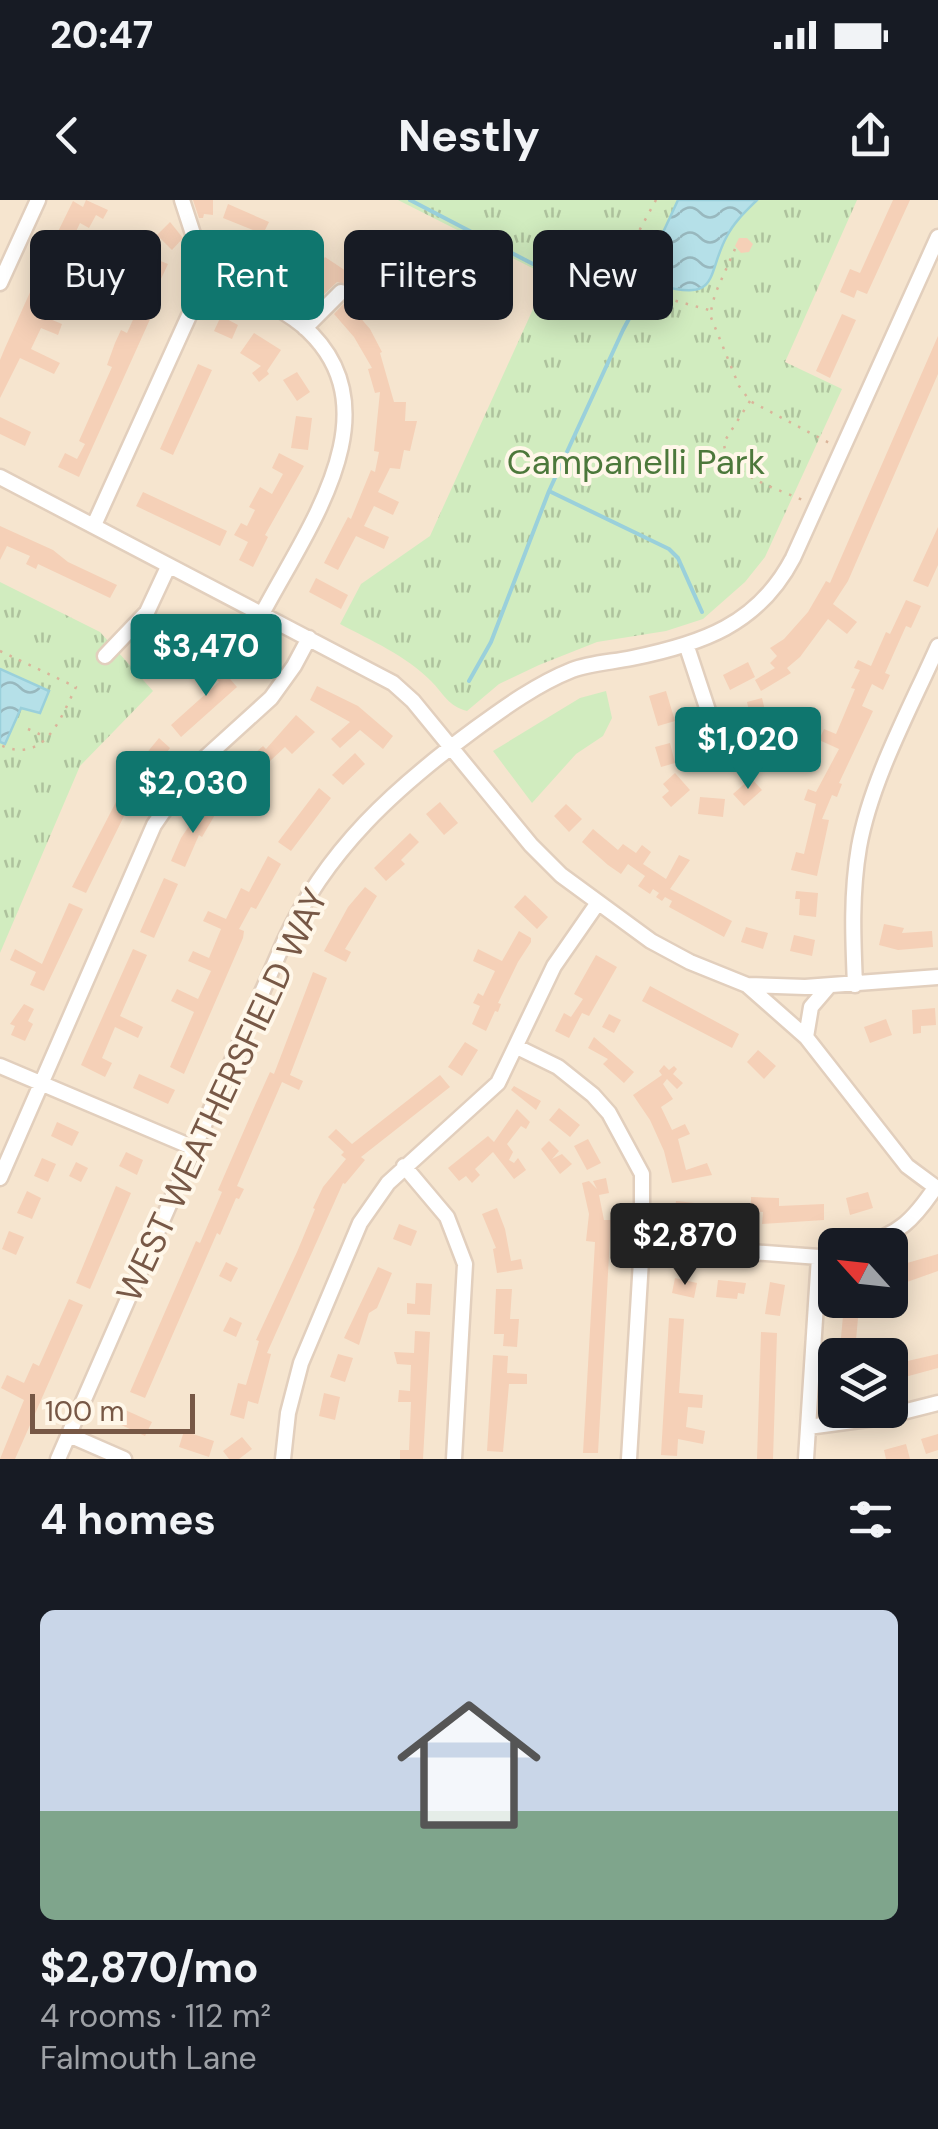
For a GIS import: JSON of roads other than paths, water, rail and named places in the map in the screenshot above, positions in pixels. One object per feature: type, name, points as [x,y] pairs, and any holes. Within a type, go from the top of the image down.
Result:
[{"type":"street","points":[[0,282],[38,200]]},
{"type":"street","points":[[182,200],[192,230]]},
{"type":"street","name":"WEST WEATHERSFIELD WAY","points":[[58,1459],[293,923],[320,878],[374,810],[418,770],[513,701],[574,669],[687,647],[754,608],[787,570],[938,237]]},
{"type":"street","points":[[305,328],[341,292]]},
{"type":"street","points":[[94,525],[187,320]]},
{"type":"street","points":[[262,614],[335,473],[344,446],[346,414],[341,387],[326,352],[293,320]]},
{"type":"street","points":[[0,478],[393,682],[531,845],[597,904],[677,955],[747,985],[806,1037],[907,1166],[936,1188],[914,1219],[899,1228]]},
{"type":"street","points":[[105,656],[146,612],[168,567]]},
{"type":"street","points":[[0,1178],[154,825],[206,757],[270,698],[309,638]]},
{"type":"street","points":[[856,985],[851,913],[860,844],[883,771],[938,646]]},
{"type":"street","points":[[687,647],[720,750]]},
{"type":"street","points":[[284,1459],[292,1396],[301,1364],[372,1202],[404,1166],[498,1082],[554,966],[597,904]]},
{"type":"street","points":[[747,985],[856,985],[938,977]]},
{"type":"street","points":[[806,1037],[811,1006],[829,986]]},
{"type":"street","points":[[517,1048],[558,1066],[593,1094],[609,1113],[642,1174],[642,1244],[629,1459]]},
{"type":"street","points":[[0,1066],[194,1148]]},
{"type":"street","points":[[404,1166],[447,1217],[464,1264],[454,1459]]},
{"type":"street","points":[[642,1244],[818,1257]]},
{"type":"street","points":[[806,1459],[818,1272]]},
{"type":"street","points":[[808,1427],[884,1417],[938,1403]]},
{"type":"street","points":[[69,1435],[124,1459]]},
{"type":"water","points":[[678,200],[757,200],[730,231],[708,282],[693,290],[673,288],[673,230],[664,230]]},
{"type":"water","points":[[0,669],[49,691],[40,713],[21,708],[5,744],[0,742]]},
{"type":"waterway","points":[[410,200],[533,264]]},
{"type":"waterway","points":[[469,681],[491,642],[549,491],[628,320]]},
{"type":"waterway","points":[[549,491],[669,549],[678,558],[702,612]]},
{"type":"park label","name":"Campanelli Park","points":[[636,462]]}]
